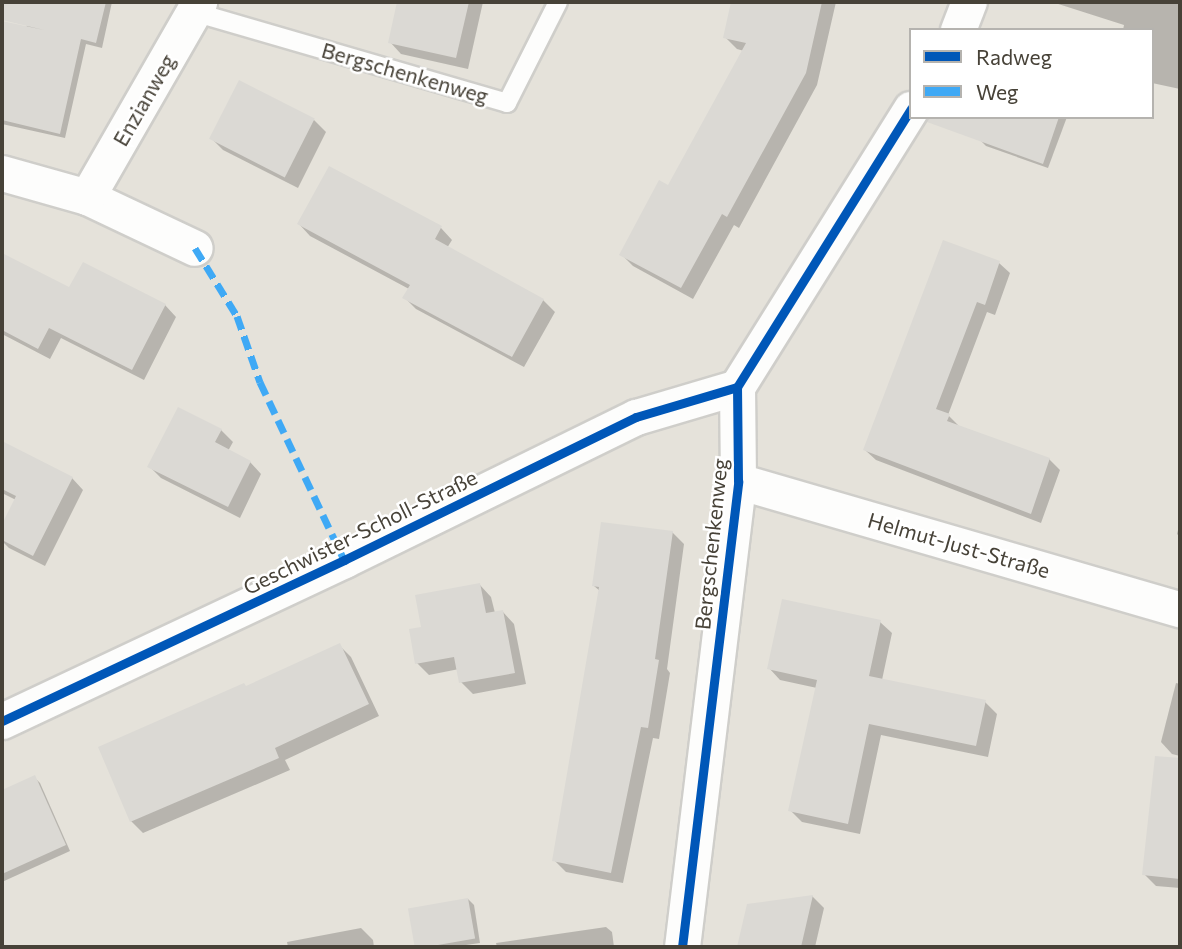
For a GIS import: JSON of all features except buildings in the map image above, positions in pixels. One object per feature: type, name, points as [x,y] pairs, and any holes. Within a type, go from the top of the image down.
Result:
[{"type":"street","points":[[959,28],[969,2]]},
{"type":"street","name":"Enzianweg","points":[[88,197],[197,7]]},
{"type":"street","points":[[737,387],[909,112]]},
{"type":"street","points":[[2,173],[88,197],[195,248]]},
{"type":"street","name":"Bergschenkenweg","points":[[682,947],[738,481],[737,387]]},
{"type":"street","name":"Geschwister-Scholl-Straße","points":[[2,722],[344,560],[636,417],[737,387]]},
{"type":"street","name":"Helmut-Just-Straße","points":[[738,481],[1180,609]]},
{"type":"lane","name":"Bergschenkenweg","points":[[197,7],[507,103],[558,2]]},
{"type":"shaded area","points":[[2,2],[1180,2],[1180,947],[2,947]]},
{"type":"marked path","points":[[195,248],[237,316],[260,382],[344,560]]},
{"type":"cycle path","points":[[682,947],[738,481],[737,387],[909,112]]},
{"type":"cycle path","points":[[2,721],[344,560],[636,417],[737,387]]}]
